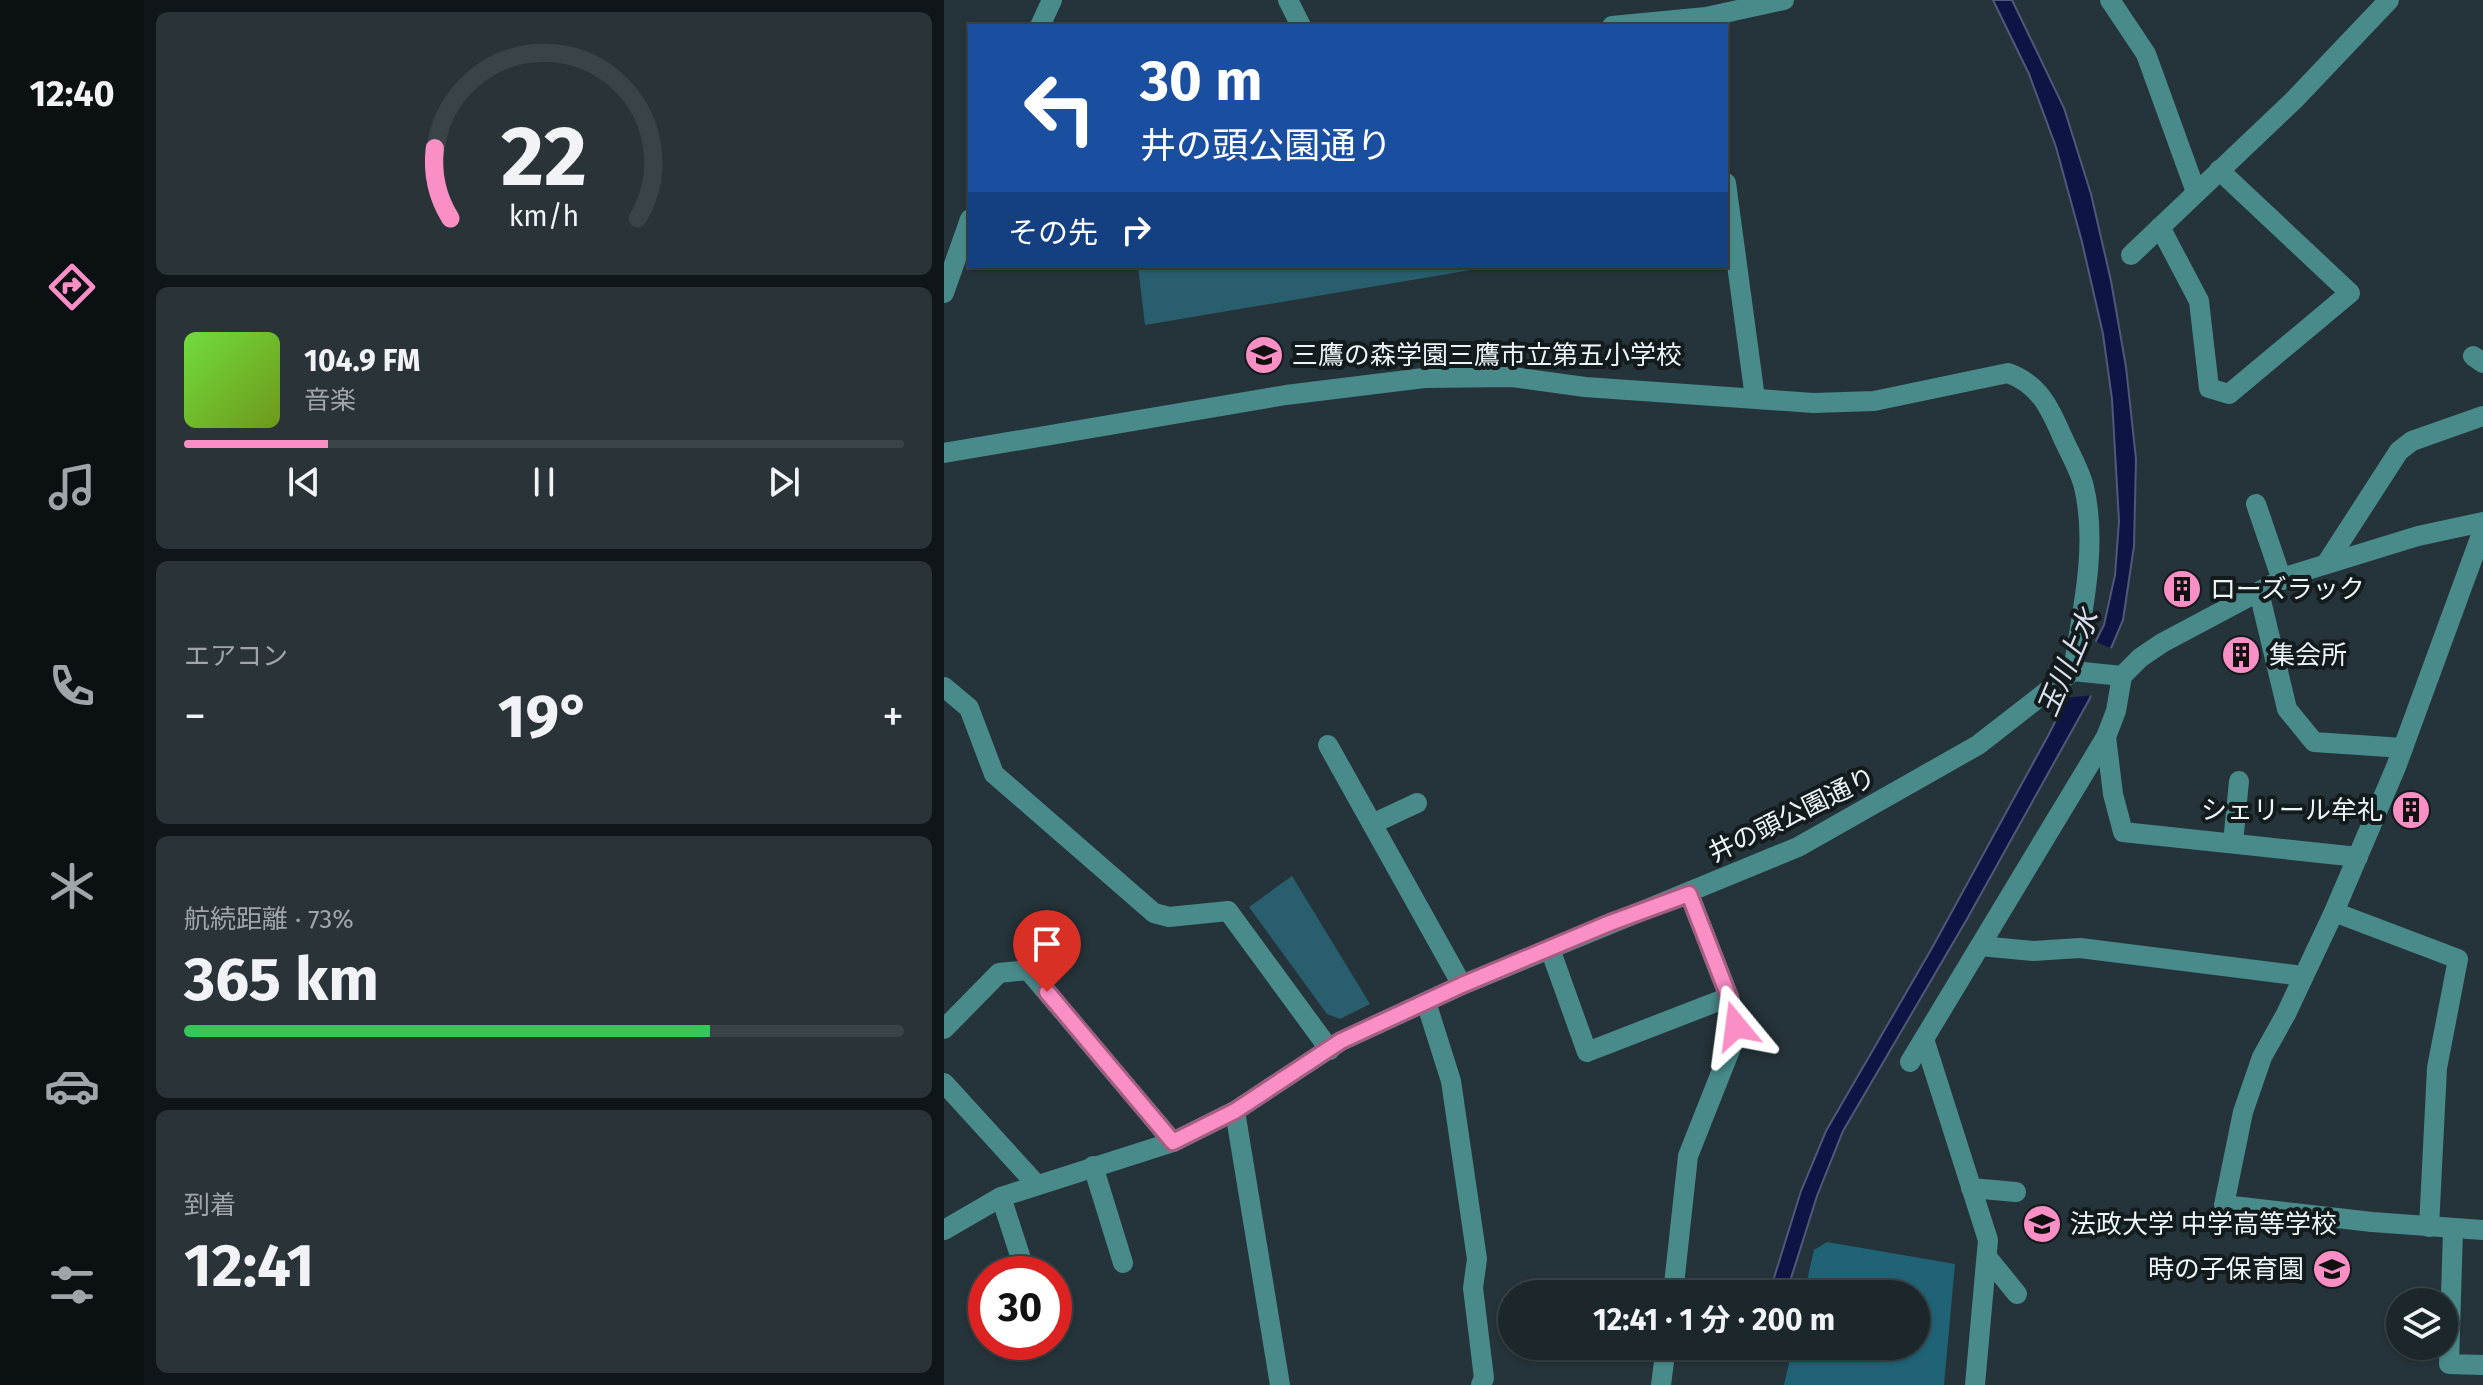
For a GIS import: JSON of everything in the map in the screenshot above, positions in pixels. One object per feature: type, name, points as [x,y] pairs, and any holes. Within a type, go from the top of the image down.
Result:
[{"type":"street","points":[[1041,24],[1052,0]]},
{"type":"street","points":[[1288,0],[1300,24]]},
{"type":"street","points":[[1660,24],[1707,22],[1784,0]]},
{"type":"street","points":[[2110,0],[2146,54],[2196,192]]},
{"type":"street","points":[[2131,255],[2294,100],[2389,0]]},
{"type":"street","points":[[2160,227],[2199,301],[2209,388],[2229,394],[2350,293],[2219,170]]},
{"type":"street","points":[[1728,215],[1755,398]]},
{"type":"street","points":[[944,293],[968,225]]},
{"type":"street","points":[[944,453],[1286,395],[1424,378],[1512,377],[1585,387],[1814,403],[1874,401],[2008,373],[2024,379],[2040,393],[2083,484],[2089,517],[2088,572],[2076,670],[2118,675],[2162,643],[2282,580],[2418,536],[2483,522]]},
{"type":"street","points":[[2326,564],[2399,451],[2412,441],[2483,416]]},
{"type":"street","points":[[2256,504],[2282,580]]},
{"type":"street","points":[[2483,530],[2403,748],[2358,857],[2262,1057],[2243,1112],[2224,1205],[2372,1222],[2483,1230]]},
{"type":"street","points":[[2259,592],[2287,709],[2314,742],[2403,748]]},
{"type":"street","name":"井の頭公園通り","points":[[945,1227],[1001,1197],[1173,1142],[1235,1111],[1341,1041],[1462,985],[1798,847],[1965,752],[2076,670]]},
{"type":"street","points":[[1910,1062],[2106,737],[2116,711],[2118,675]]},
{"type":"street","points":[[944,687],[969,708],[994,774],[1154,913],[1169,917],[1228,911],[1330,1050]]},
{"type":"street","points":[[2106,737],[2113,794],[2123,832],[2358,857]]},
{"type":"street","points":[[1328,745],[1462,985]]},
{"type":"street","points":[[2233,843],[2239,781]]},
{"type":"street","points":[[1372,824],[1417,803]]},
{"type":"street","points":[[1675,1280],[1688,1156],[1732,1045],[1736,1026],[1729,997],[1689,894]]},
{"type":"street","points":[[2334,912],[2458,959],[2437,1068],[2429,1227]]},
{"type":"street","points":[[1980,946],[2033,951],[2080,948],[2303,976]]},
{"type":"street","points":[[1550,949],[1587,1052],[1729,997]]},
{"type":"street","points":[[944,1029],[999,973],[1028,970],[1173,1142]]},
{"type":"street","points":[[1426,1002],[1451,1081],[1475,1244],[1477,1259],[1473,1288],[1484,1378],[1481,1385]]},
{"type":"street","points":[[1924,1039],[1988,1240],[1975,1385]]},
{"type":"street","points":[[944,1083],[1037,1185]]},
{"type":"street","points":[[1235,1111],[1280,1385]]},
{"type":"street","points":[[1093,1166],[1123,1263]]},
{"type":"street","points":[[1971,1188],[2016,1192]]},
{"type":"street","points":[[1001,1197],[1020,1256]]},
{"type":"street","points":[[2453,1229],[2449,1364],[2483,1365]]},
{"type":"street","points":[[1987,1257],[2017,1294]]},
{"type":"street","points":[[1661,1385],[1664,1360]]},
{"type":"shaded area","points":[[1993,0],[2012,0],[2064,108],[2091,194],[2111,281],[2126,367],[2136,459],[2134,546],[2123,620],[2089,700],[1967,919],[1843,1131],[1817,1196],[1790,1280],[1773,1280],[1801,1191],[1826,1131],[1932,948],[2049,734],[2104,625],[2115,575],[2119,521],[2112,399],[2103,334],[2056,147],[2029,74]]},
{"type":"shaded area","points":[[1138,268],[1471,268],[1471,270],[1145,325]]},
{"type":"shaded area","points":[[1292,876],[1370,1004],[1340,1019],[1327,1014],[1249,907]]},
{"type":"shaded area","points":[[1827,1242],[1955,1264],[1944,1385],[1784,1385],[1790,1360],[1930,1360],[1930,1280],[1807,1280],[1814,1250]]},
{"type":"pier","points":[[2092,640],[2115,650],[2095,695],[2063,698]]},
{"type":"place","name":"三鷹の森学園三鷹市立第五小学校","points":[[1264,355]]},
{"type":"place","name":"ローズラック","points":[[2182,589]]},
{"type":"place","name":"集会所","points":[[2241,655]]},
{"type":"place","name":"シェリール牟礼","points":[[2411,810]]},
{"type":"place","name":"法政大学 中学高等学校","points":[[2042,1224]]},
{"type":"place","name":"時の子保育園","points":[[2332,1269]]},
{"type":"route","points":[[1047,992],[1173,1142],[1235,1111],[1341,1041],[1462,985],[1610,923],[1689,894],[1729,997],[1736,1026]]},
{"type":"water label","name":"玉川上水","points":[[2068,663]]}]
